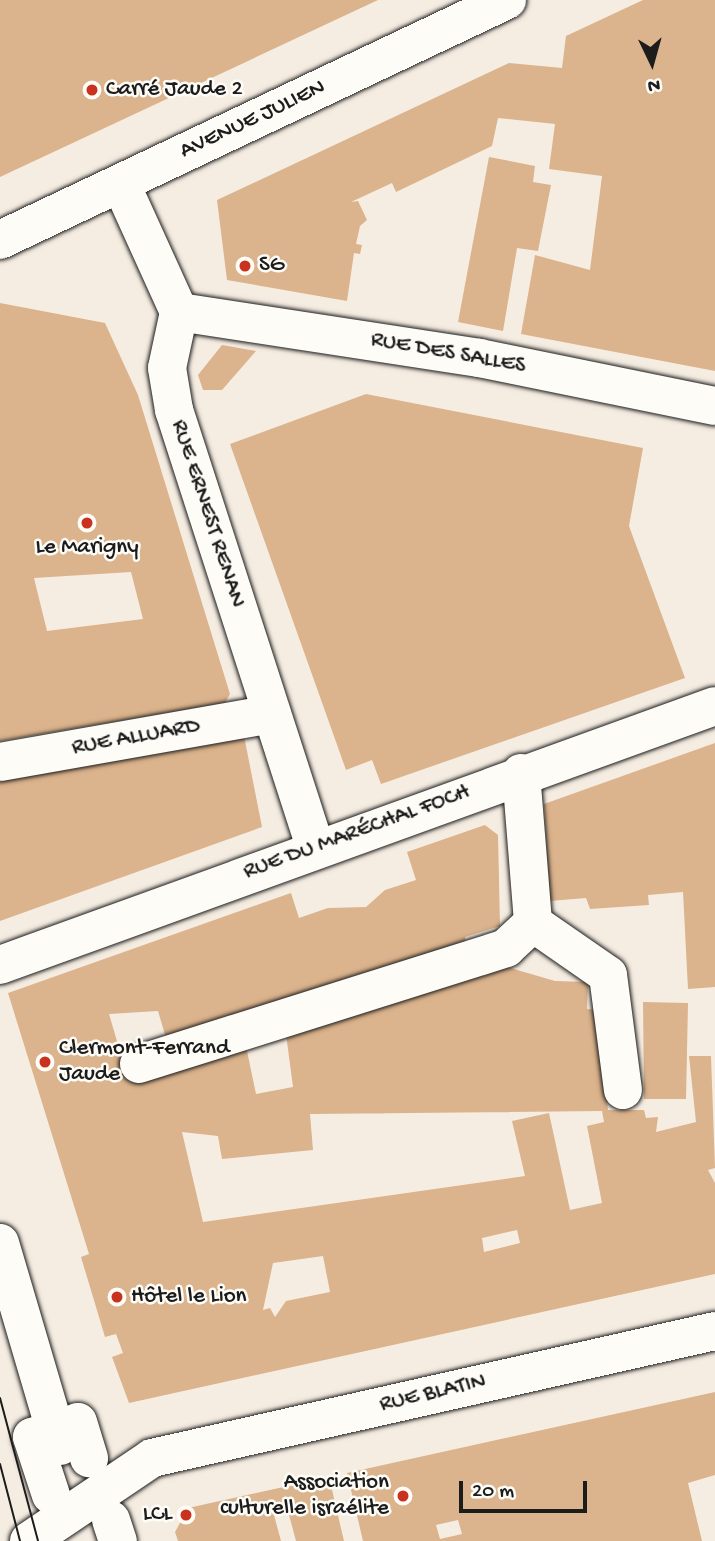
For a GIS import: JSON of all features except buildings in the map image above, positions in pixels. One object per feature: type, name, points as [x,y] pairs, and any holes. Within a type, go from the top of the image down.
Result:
[{"type":"street","name":"AVENUE JULIEN","points":[[0,240],[506,0]]},
{"type":"street","points":[[121,184],[179,312]]},
{"type":"street","name":"RUE DES SALLES","points":[[179,312],[479,358],[715,406]]},
{"type":"street","name":"RUE ERNEST RENAN","points":[[179,312],[167,368],[174,410],[315,847]]},
{"type":"street","name":"RUE DU MARÉCHAL FOCH","points":[[0,965],[315,847],[715,706]]},
{"type":"street","name":"RUE ALLUARD","points":[[0,762],[272,714]]},
{"type":"street","points":[[521,773],[533,923]]},
{"type":"street","points":[[139,1064],[506,948],[533,923]]},
{"type":"street","points":[[533,923],[608,975],[624,1090]]},
{"type":"street","points":[[0,1243],[55,1430],[68,1517],[29,1541]]},
{"type":"street","name":"RUE BLATIN","points":[[68,1517],[152,1458],[715,1332]]},
{"type":"street","points":[[55,1430],[78,1422],[89,1458]]},
{"type":"tram line","points":[[0,1398],[38,1541]]},
{"type":"tram line","points":[[0,1464],[20,1541]]},
{"type":"place","name":"Carré Jaude 2","points":[[92,90]]},
{"type":"place","name":"SG","points":[[245,266]]},
{"type":"place","name":"Le Marigny","points":[[87,523]]},
{"type":"place","name":"Clermont-Ferrand Jaude","points":[[45,1062]]},
{"type":"place","name":"Hôtel le Lion","points":[[117,1297]]},
{"type":"place","name":"Association culturelle israélite","points":[[403,1496]]},
{"type":"place","name":"LCL","points":[[186,1515]]}]
